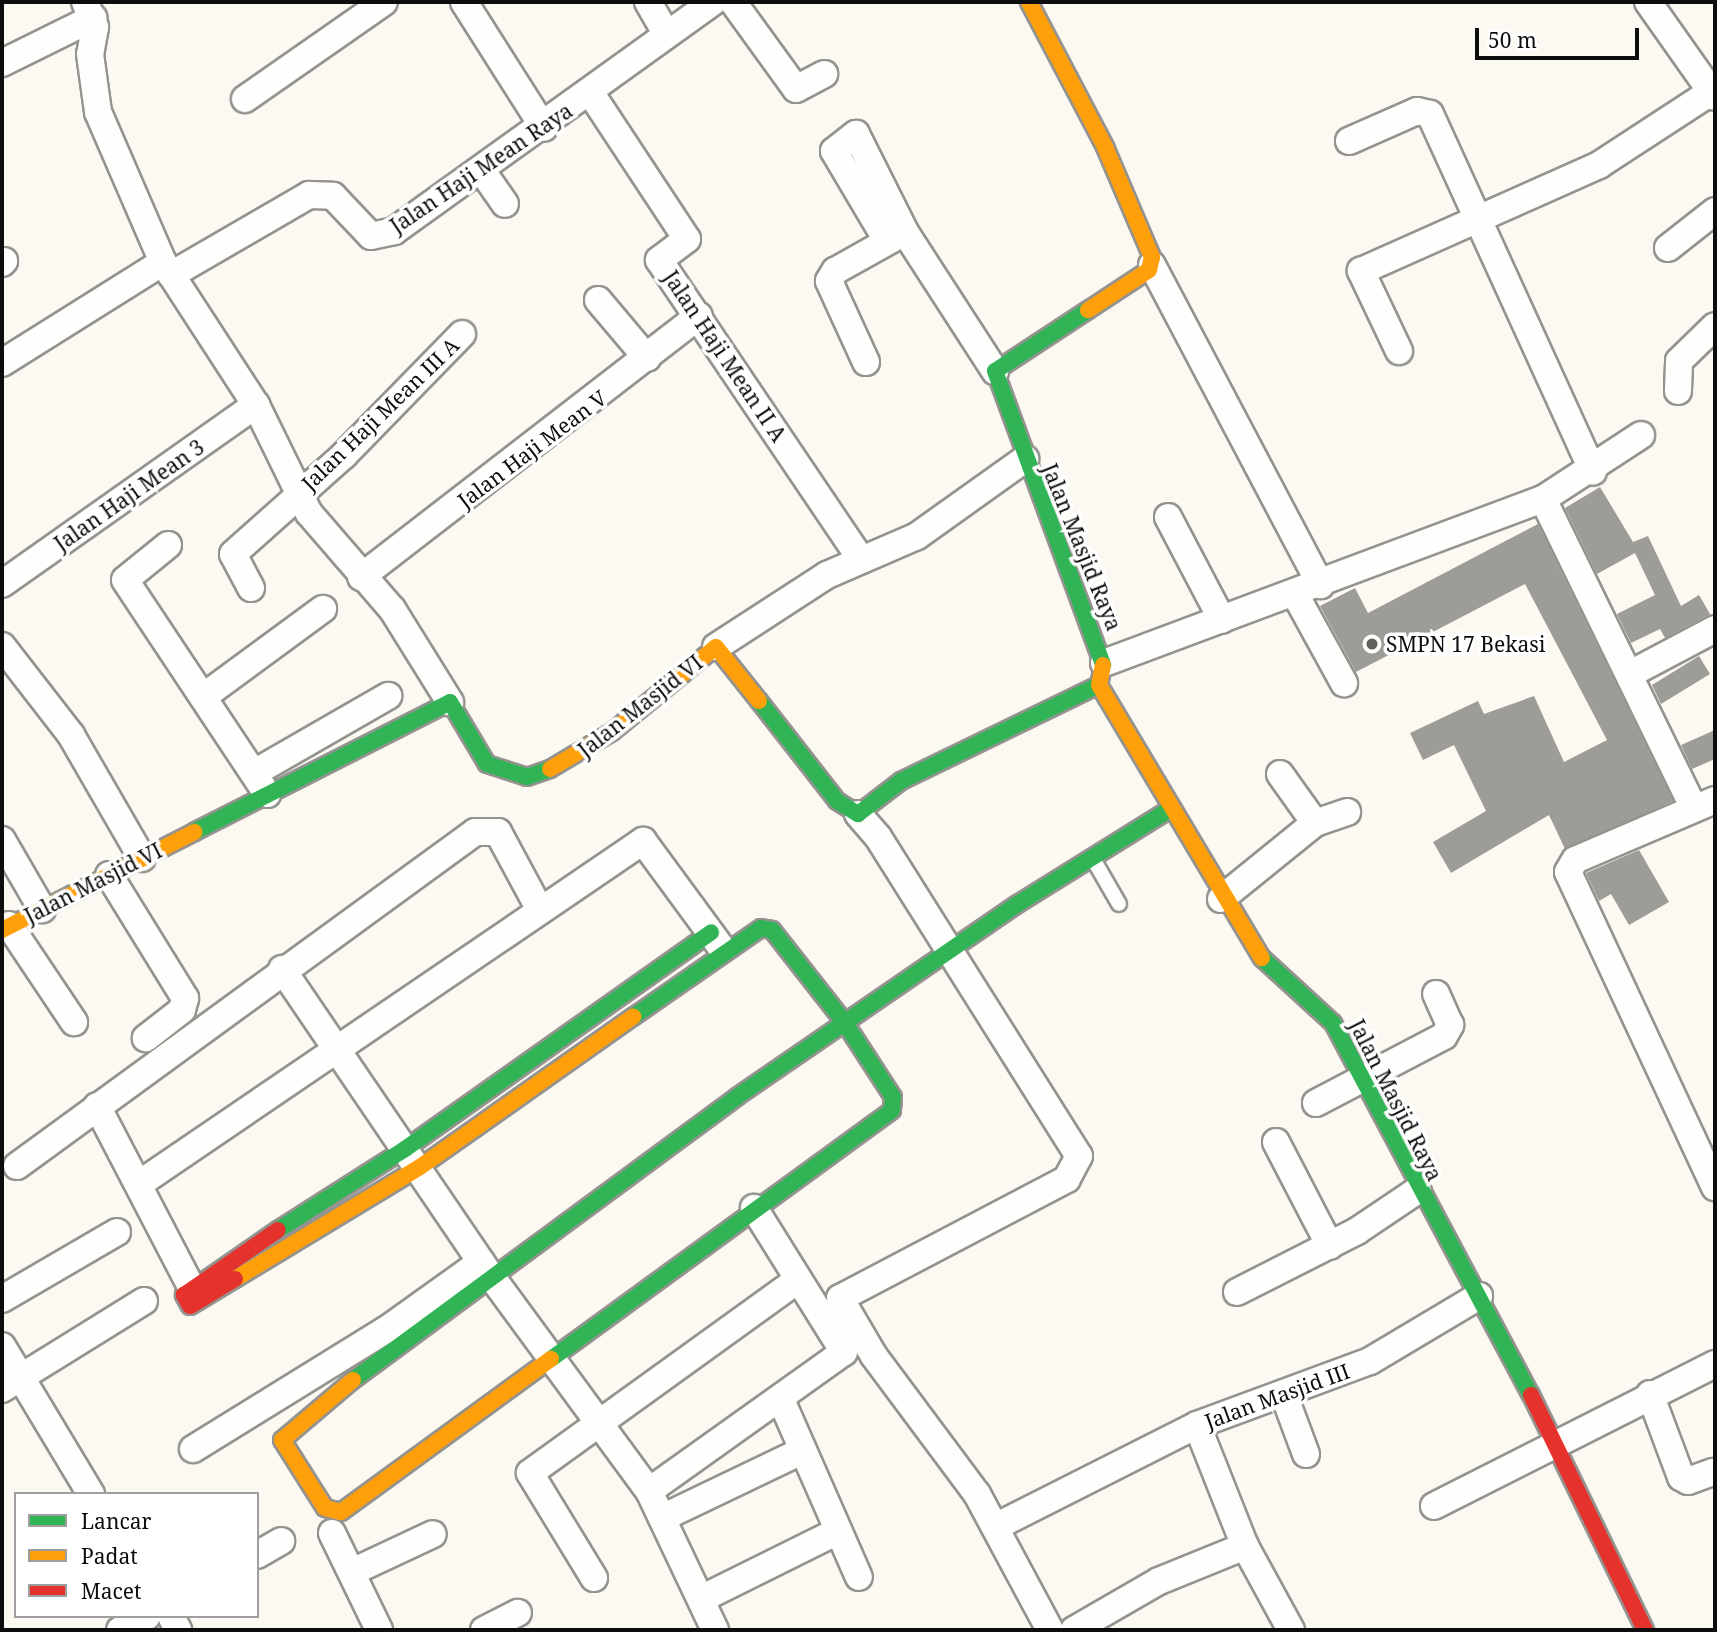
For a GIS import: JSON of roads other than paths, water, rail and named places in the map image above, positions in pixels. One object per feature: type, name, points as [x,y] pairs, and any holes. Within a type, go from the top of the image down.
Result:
[{"type":"street","points":[[245,99],[384,2]]},
{"type":"street","points":[[464,2],[544,128]]},
{"type":"street","points":[[648,2],[666,33]]},
{"type":"street","name":"Jalan Haji Mean Raya","points":[[167,269],[309,195],[333,196],[362,229],[379,236],[544,128],[666,33],[713,2]]},
{"type":"street","points":[[733,2],[796,89],[824,74]]},
{"type":"street","points":[[1029,2],[1105,147],[1152,265],[1321,584]]},
{"type":"street","points":[[1399,351],[1361,271],[1481,223],[1599,165],[1713,94],[1649,2]]},
{"type":"street","points":[[2,63],[89,10]]},
{"type":"street","points":[[89,10],[90,75],[98,112],[167,269],[256,405],[299,493],[361,577],[392,609],[450,702]]},
{"type":"street","name":"Jalan Haji Mean II A","points":[[590,92],[687,239],[659,260],[861,559]]},
{"type":"street","points":[[1349,141],[1426,112],[1481,223],[1593,472]]},
{"type":"street","points":[[482,171],[505,204]]},
{"type":"street","points":[[1668,248],[1715,211]]},
{"type":"street","points":[[866,362],[829,281],[895,236],[995,372],[1152,265]]},
{"type":"street","points":[[2,363],[167,269]]},
{"type":"street","points":[[598,300],[648,358]]},
{"type":"street","name":"Jalan Haji Mean V","points":[[361,577],[699,316]]},
{"type":"street","points":[[1678,391],[1679,361],[1715,326]]},
{"type":"street","name":"Jalan Haji Mean III A","points":[[251,588],[233,554],[462,334]]},
{"type":"street","name":"Jalan Masjid Raya","points":[[995,372],[1102,674],[1170,809],[1221,899],[1274,974],[1334,1023],[1418,1190],[1479,1296],[1555,1440],[1645,1630]]},
{"type":"street","name":"Jalan Haji Mean 3","points":[[2,584],[256,405]]},
{"type":"street","points":[[858,814],[901,781],[1102,674],[1222,620],[1543,499],[1593,472],[1641,435]]},
{"type":"street","name":"Jalan Masjid VI","points":[[6,928],[142,858],[260,784],[450,702],[487,764],[527,777],[570,761],[612,732],[716,647],[789,596],[861,559],[917,536],[1025,459]]},
{"type":"street","points":[[1543,499],[1632,673],[1704,804],[1575,860],[1568,872],[1715,1187]]},
{"type":"street","points":[[1168,517],[1222,620]]},
{"type":"street","points":[[168,545],[125,580],[260,784],[388,696]]},
{"type":"street","points":[[1295,594],[1344,683]]},
{"type":"street","points":[[203,697],[323,609]]},
{"type":"street","points":[[1632,673],[1715,629]]},
{"type":"street","points":[[2,646],[75,742],[142,858]]},
{"type":"street","points":[[716,647],[837,802],[858,814],[878,837],[1079,1163],[1067,1180],[1037,1197],[840,1298],[995,1527],[1050,1630]]},
{"type":"street","points":[[1280,774],[1315,823]]},
{"type":"street","points":[[193,1449],[486,1269],[1091,856],[1170,809]]},
{"type":"street","points":[[1221,899],[1315,823],[1347,812]]},
{"type":"street","points":[[17,1166],[282,969],[483,829],[498,832],[540,910]]},
{"type":"street","points":[[2,840],[42,909]]},
{"type":"street","points":[[139,1184],[343,1050],[540,910],[643,841],[717,942]]},
{"type":"street","points":[[109,875],[185,998],[182,1010],[146,1038]]},
{"type":"street","points":[[6,928],[24,948],[74,1022]]},
{"type":"street","points":[[486,1269],[286,1433],[285,1447],[325,1508],[341,1512],[754,1208],[892,1110],[893,1097],[845,1023],[772,930],[749,932],[717,942],[412,1158],[195,1307],[184,1294],[190,1286],[412,1158],[717,942]]},
{"type":"street","points":[[282,969],[343,1050],[486,1269],[649,1491],[703,1598],[715,1630]]},
{"type":"street","points":[[1316,1103],[1444,1036],[1450,1025],[1436,994]]},
{"type":"street","points":[[97,1106],[190,1286]]},
{"type":"street","points":[[1276,1142],[1330,1246]]},
{"type":"street","points":[[1237,1292],[1330,1246],[1418,1190]]},
{"type":"street","points":[[649,1491],[782,1402],[844,1352],[754,1208]]},
{"type":"street","points":[[2,1299],[117,1232]]},
{"type":"street","points":[[594,1577],[529,1477],[598,1421],[798,1280]]},
{"type":"street","name":"Jalan Masjid III","points":[[995,1527],[1197,1425],[1370,1362],[1479,1296]]},
{"type":"street","points":[[10,1384],[144,1301]]},
{"type":"street","points":[[2,1346],[10,1384],[89,1492]]},
{"type":"street","points":[[1434,1506],[1555,1440],[1715,1364]]},
{"type":"street","points":[[1650,1394],[1681,1477],[1688,1481],[1713,1472]]},
{"type":"street","points":[[1284,1395],[1306,1454]]},
{"type":"street","points":[[782,1402],[859,1577]]},
{"type":"street","points":[[1197,1425],[1245,1546],[1291,1630]]},
{"type":"street","points":[[662,1517],[802,1451]]},
{"type":"street","points":[[703,1598],[838,1531]]},
{"type":"street","points":[[332,1533],[379,1630]]},
{"type":"street","points":[[352,1572],[433,1534]]},
{"type":"street","points":[[259,1554],[281,1541]]},
{"type":"street","points":[[1074,1630],[1160,1581],[1245,1546]]},
{"type":"street","points":[[484,1630],[518,1613]]},
{"type":"street","points":[[120,1630],[142,1618]]},
{"type":"lane","points":[[1091,856],[1119,904]]},
{"type":"place","name":"SMPN 17 Bekasi","points":[[1372,644]]}]
